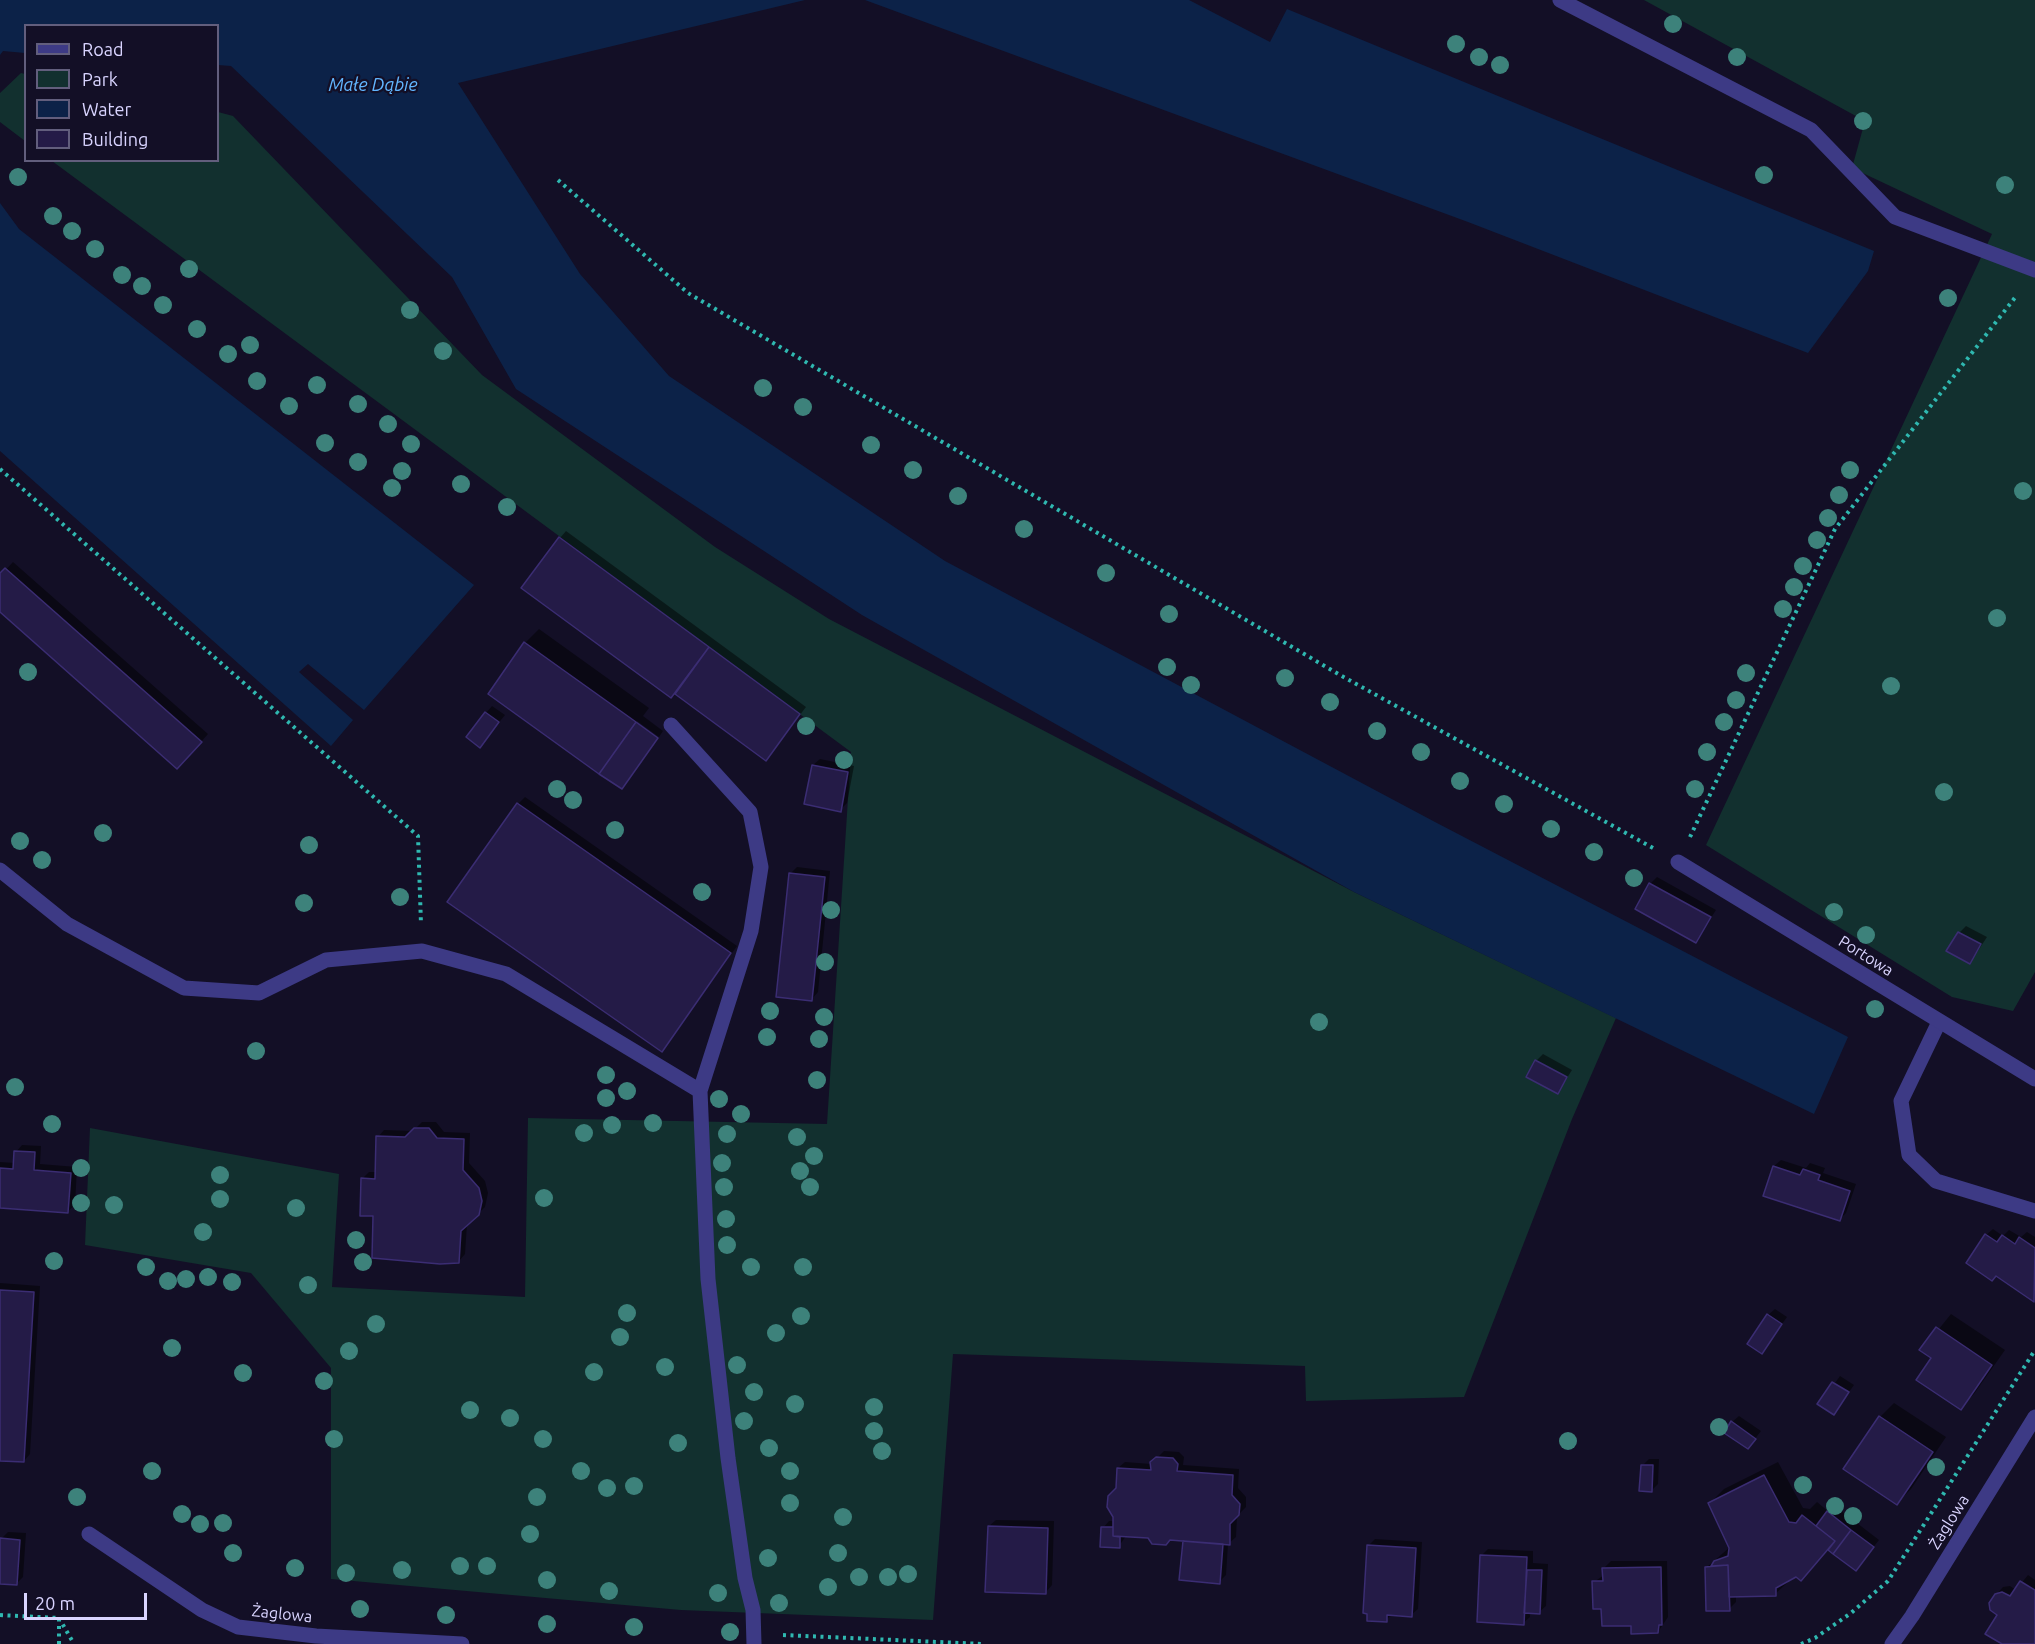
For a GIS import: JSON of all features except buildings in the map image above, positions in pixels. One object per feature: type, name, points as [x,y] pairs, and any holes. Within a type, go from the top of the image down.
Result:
[{"type":"street","points":[[1560,0],[1811,130],[1895,217],[2035,270]]},
{"type":"street","points":[[671,725],[750,812],[762,867],[752,931],[700,1091],[708,1279],[728,1458],[745,1578],[753,1610],[754,1639]]},
{"type":"street","name":"Portowa","points":[[1678,862],[2035,1079]]},
{"type":"street","points":[[0,870],[67,924],[184,988],[259,993],[326,960],[422,951],[506,974],[700,1091]]},
{"type":"street","points":[[1939,1022],[1901,1101],[1909,1155],[1935,1181],[2035,1211]]},
{"type":"street","name":"Żaglowa","points":[[1892,1644],[1912,1616],[2035,1417]]},
{"type":"street","name":"Żaglowa","points":[[89,1534],[202,1610],[238,1627],[316,1636],[462,1644]]},
{"type":"path","points":[[558,180],[688,293],[1340,675],[1678,862],[1835,529],[2021,290]]},
{"type":"path","points":[[0,469],[418,836],[422,951]]},
{"type":"path","points":[[1801,1644],[1851,1613],[1888,1581],[2035,1350]]},
{"type":"path","points":[[0,1615],[59,1618]]},
{"type":"path","points":[[59,1618],[59,1644]]},
{"type":"path","points":[[59,1618],[74,1644]]},
{"type":"path","points":[[754,1639],[983,1644]]},
{"type":"green space","points":[[1644,0],[2035,0],[2035,972],[2013,1011],[1952,997],[1706,845],[1992,234],[1852,168],[1865,121]]},
{"type":"green space","points":[[21,73],[24,74],[24,140],[0,122],[0,93]]},
{"type":"green space","points":[[219,112],[233,116],[482,375],[715,547],[829,619],[1354,892],[1616,1018],[1572,1119],[1464,1397],[1306,1401],[1305,1366],[953,1354],[933,1620],[681,1610],[331,1579],[331,1368],[251,1273],[85,1245],[90,1128],[339,1174],[332,1287],[525,1297],[528,1118],[827,1124],[851,752],[53,162],[219,162]]},
{"type":"water","name":"Małe Dąbie","points":[[0,0],[805,0],[458,83],[580,274],[669,376],[945,561],[1435,822],[1848,1037],[1814,1114],[1354,892],[862,615],[516,389],[452,277],[231,66],[219,65],[219,24],[24,24],[24,53],[3,51],[0,55]]},
{"type":"water","points":[[865,0],[1189,0],[1270,42],[1287,9],[1874,251],[1868,271],[1808,353],[1468,222]]},
{"type":"water","points":[[0,203],[19,229],[474,585],[364,710],[308,664],[299,672],[353,720],[331,746],[0,451]]}]
